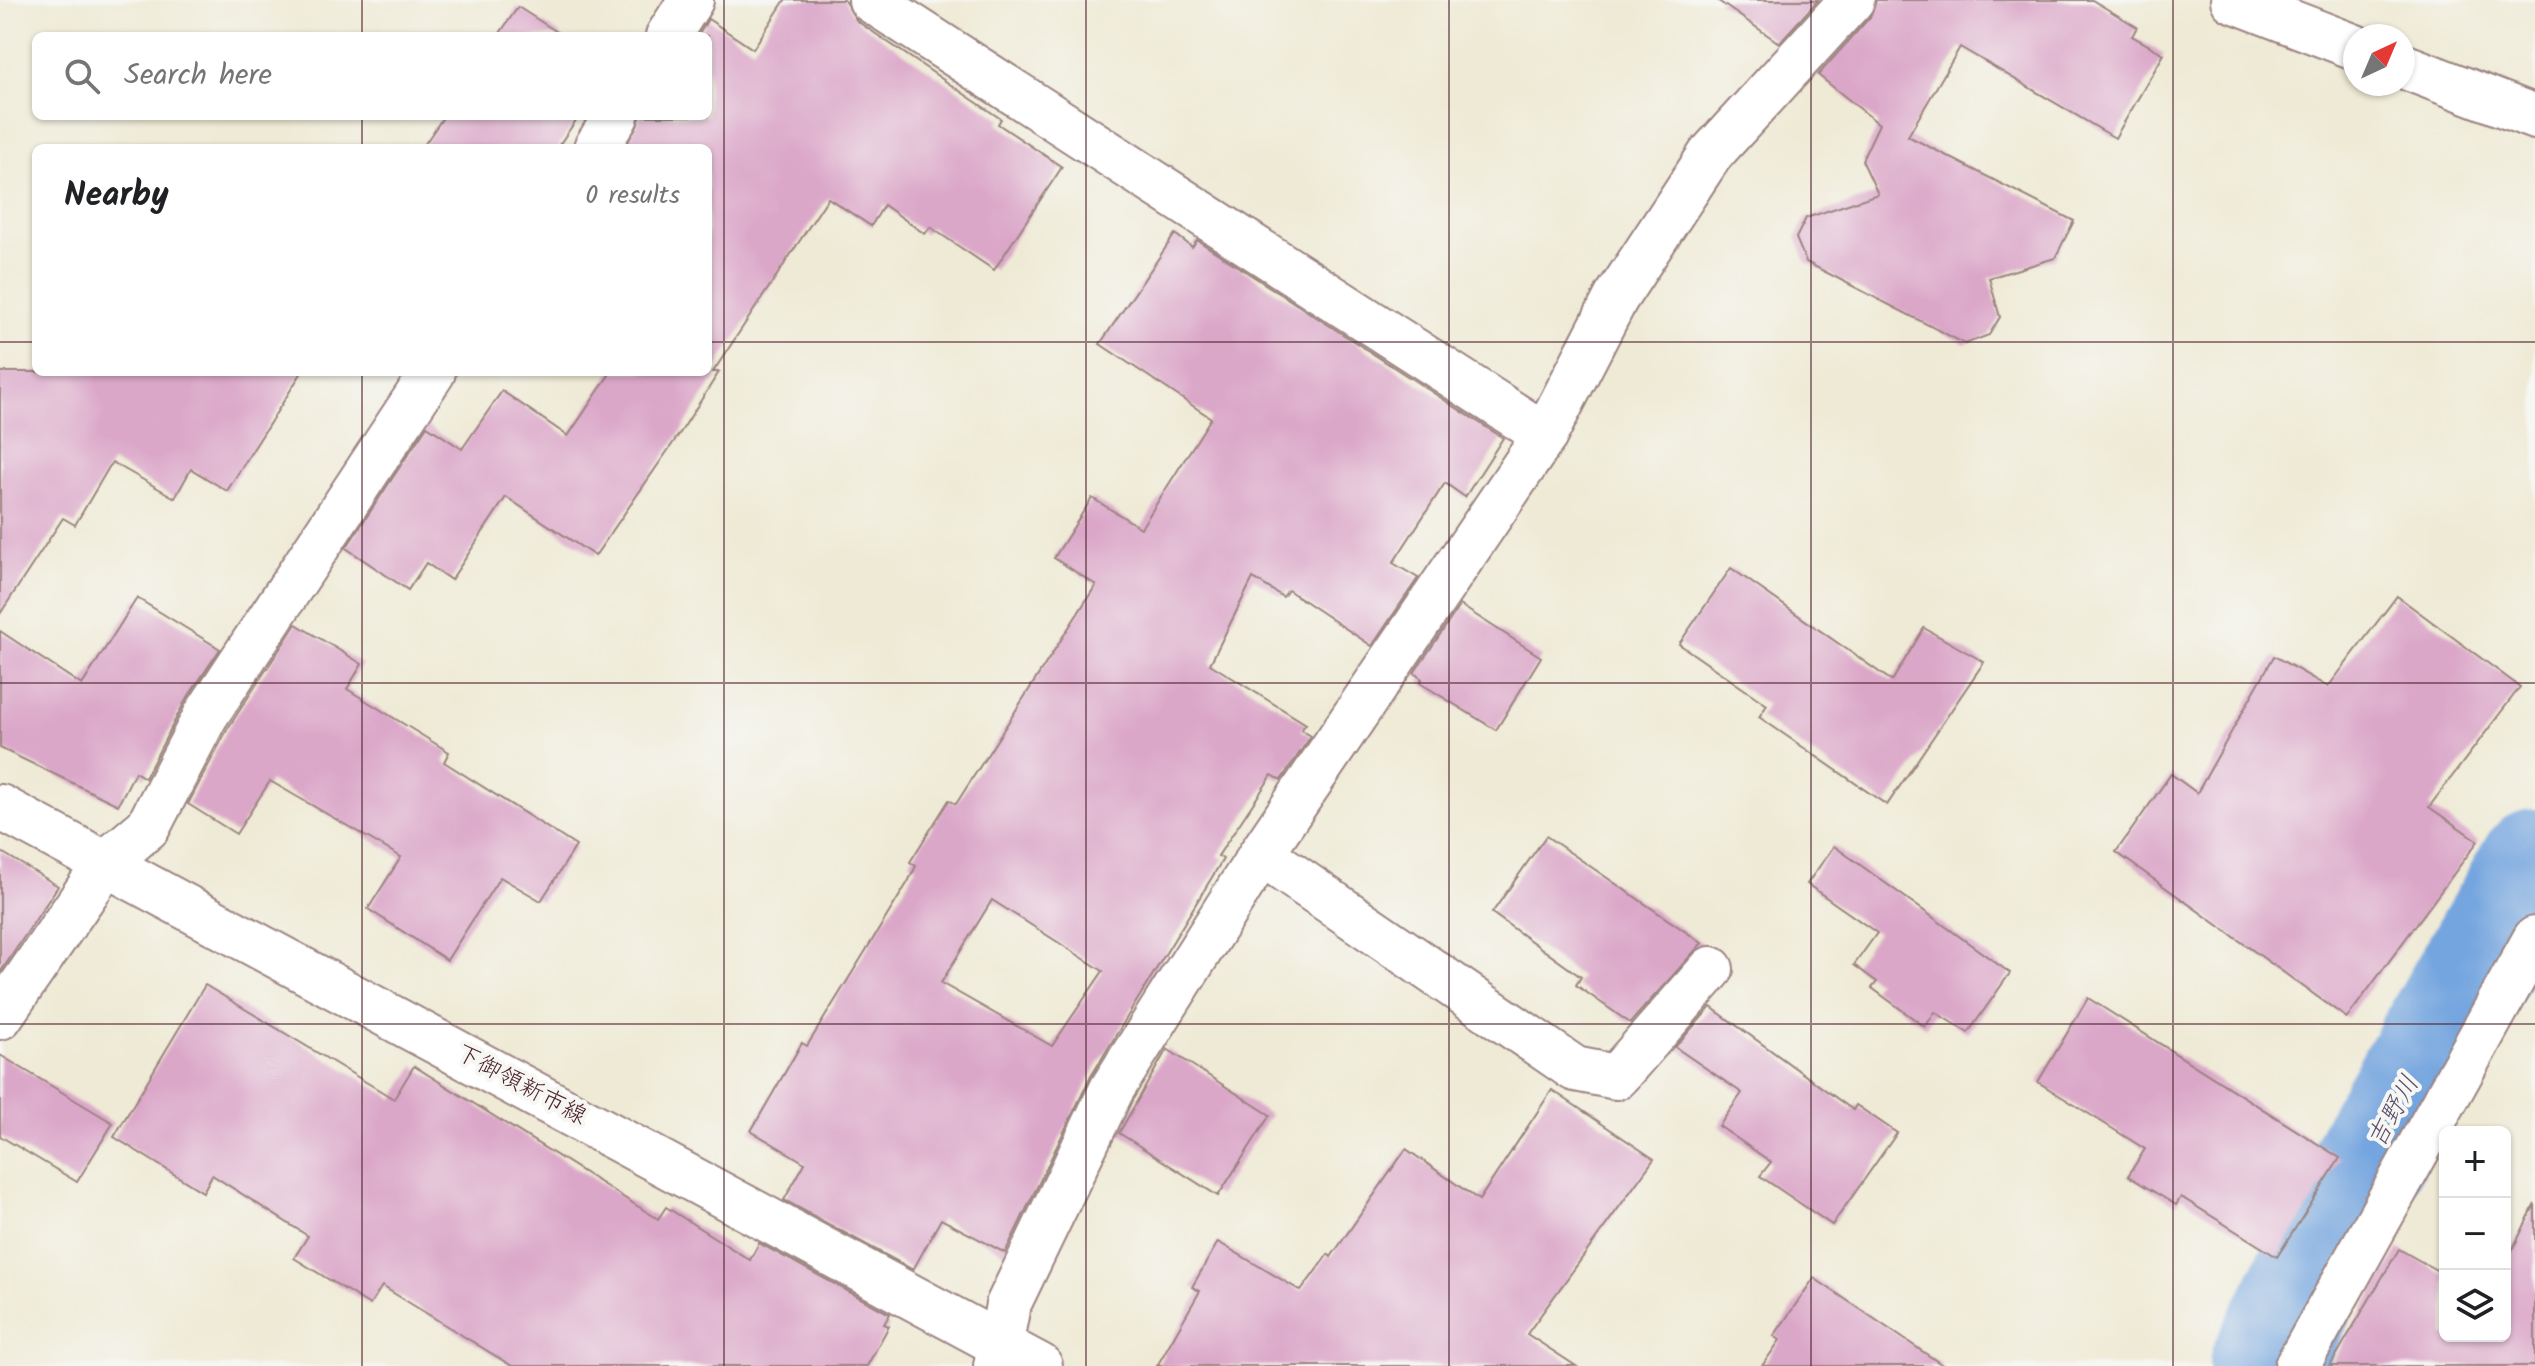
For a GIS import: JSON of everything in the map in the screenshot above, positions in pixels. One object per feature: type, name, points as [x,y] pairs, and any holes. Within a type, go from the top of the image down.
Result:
[{"type":"street","points":[[671,32],[691,0]]},
{"type":"street","points":[[871,0],[1545,435]]},
{"type":"street","points":[[998,1355],[1008,1305],[1112,1089],[1261,854],[1545,435],[1616,298],[1710,155],[1852,0]]},
{"type":"street","points":[[2233,0],[2343,42]]},
{"type":"street","points":[[2415,71],[2535,117]]},
{"type":"street","points":[[598,144],[614,120]]},
{"type":"street","points":[[0,1017],[107,862],[148,827],[206,715],[430,376]]},
{"type":"street","name":"下御領新市線","points":[[0,807],[107,862],[998,1355],[1040,1366]]},
{"type":"street","points":[[1261,854],[1575,1069],[1616,1077],[1711,969]]},
{"type":"street","points":[[2297,1366],[2535,939]]},
{"type":"building","points":[[785,0],[844,0],[857,21],[1001,119],[998,124],[1062,167],[994,270],[930,227],[925,234],[884,205],[871,226],[828,198],[713,372],[719,372],[682,430],[595,556],[506,497],[451,580],[426,563],[408,590],[346,548],[427,426],[462,449],[502,391],[568,436],[608,376],[712,376],[712,144],[627,144],[639,120],[712,120],[712,32],[700,32],[708,19],[753,49]]},
{"type":"building","points":[[1717,0],[1818,0],[1779,43]]},
{"type":"building","points":[[1876,0],[2092,0],[2137,27],[2132,36],[2164,54],[2115,138],[1960,47],[1908,136],[2074,221],[2055,258],[1989,278],[2000,317],[1989,335],[1965,344],[1806,262],[1796,238],[1806,218],[1878,194],[1862,160],[1879,124],[1818,75],[1870,17]]},
{"type":"building","points":[[518,7],[557,32],[501,32]]},
{"type":"building","points":[[441,120],[576,120],[560,144],[425,144]]},
{"type":"building","points":[[1175,234],[1192,247],[1197,240],[1503,438],[1465,497],[1445,483],[1393,563],[1418,578],[1372,646],[1288,590],[1283,597],[1253,578],[1210,664],[1306,724],[1301,730],[1311,736],[1281,780],[1272,775],[1218,856],[1223,859],[1090,1078],[1005,1253],[941,1219],[913,1270],[784,1200],[805,1163],[751,1131],[802,1043],[807,1046],[908,882],[916,866],[910,862],[949,800],[956,804],[1096,585],[1054,558],[1092,498],[1141,528],[1211,418],[1100,344]],"holes":[[[992,900],[1103,971],[1052,1046],[941,983]]]},
{"type":"building","points":[[0,372],[32,372],[32,376],[299,376],[227,491],[191,469],[175,498],[112,462],[75,525],[63,518],[0,614]]},
{"type":"building","points":[[1731,568],[1892,681],[1924,628],[1984,662],[1887,805],[1759,717],[1767,705],[1679,644]]},
{"type":"building","points":[[2397,596],[2520,687],[2429,807],[2478,841],[2347,1018],[2116,852],[2171,774],[2197,793],[2274,656],[2328,687]]},
{"type":"building","points":[[137,598],[220,649],[184,703],[145,778],[135,772],[118,805],[0,748],[0,631],[82,685]]},
{"type":"building","points":[[1460,605],[1541,657],[1496,730],[1420,683],[1422,679],[1414,673]]},
{"type":"building","points":[[296,624],[362,664],[347,689],[449,752],[444,762],[576,846],[541,901],[500,877],[447,960],[368,909],[401,857],[270,781],[236,834],[188,804],[228,728]]},
{"type":"building","points":[[1546,836],[1702,943],[1630,1023],[1576,985],[1581,977],[1492,913]]},
{"type":"building","points":[[1834,846],[2010,973],[1968,1033],[1935,1012],[1925,1027],[1872,988],[1877,982],[1854,965],[1877,933],[1807,884]]},
{"type":"building","points":[[0,851],[58,886],[0,973]]},
{"type":"building","points":[[205,985],[394,1099],[414,1066],[658,1219],[666,1207],[750,1260],[759,1243],[890,1314],[884,1324],[889,1326],[867,1366],[512,1366],[382,1286],[370,1305],[294,1258],[308,1236],[212,1175],[203,1192],[114,1137]]},
{"type":"building","points":[[2088,998],[2340,1158],[2277,1257],[2181,1197],[2176,1205],[2128,1176],[2145,1149],[2038,1082]]},
{"type":"building","points":[[1711,1007],[1853,1110],[1856,1105],[1897,1133],[1832,1225],[1760,1176],[1771,1162],[1719,1126],[1742,1093],[1675,1047]]},
{"type":"building","points":[[1167,1049],[1270,1115],[1218,1196],[1119,1133]]},
{"type":"building","points":[[0,1055],[113,1123],[77,1182],[0,1136]]},
{"type":"building","points":[[1552,1090],[1654,1159],[1527,1334],[1576,1366],[1157,1366],[1200,1291],[1192,1287],[1218,1242],[1301,1291],[1328,1254],[1331,1257],[1406,1149],[1479,1200]]},
{"type":"building","points":[[2535,1204],[2535,1366],[2330,1366],[2399,1249],[2439,1272],[2439,1342],[2511,1342],[2511,1253]]},
{"type":"building","points":[[1814,1278],[1944,1366],[1762,1366],[1780,1340],[1774,1336]]},
{"type":"waterway","name":"吉野川","points":[[2265,1366],[2380,1135],[2535,865]]}]
